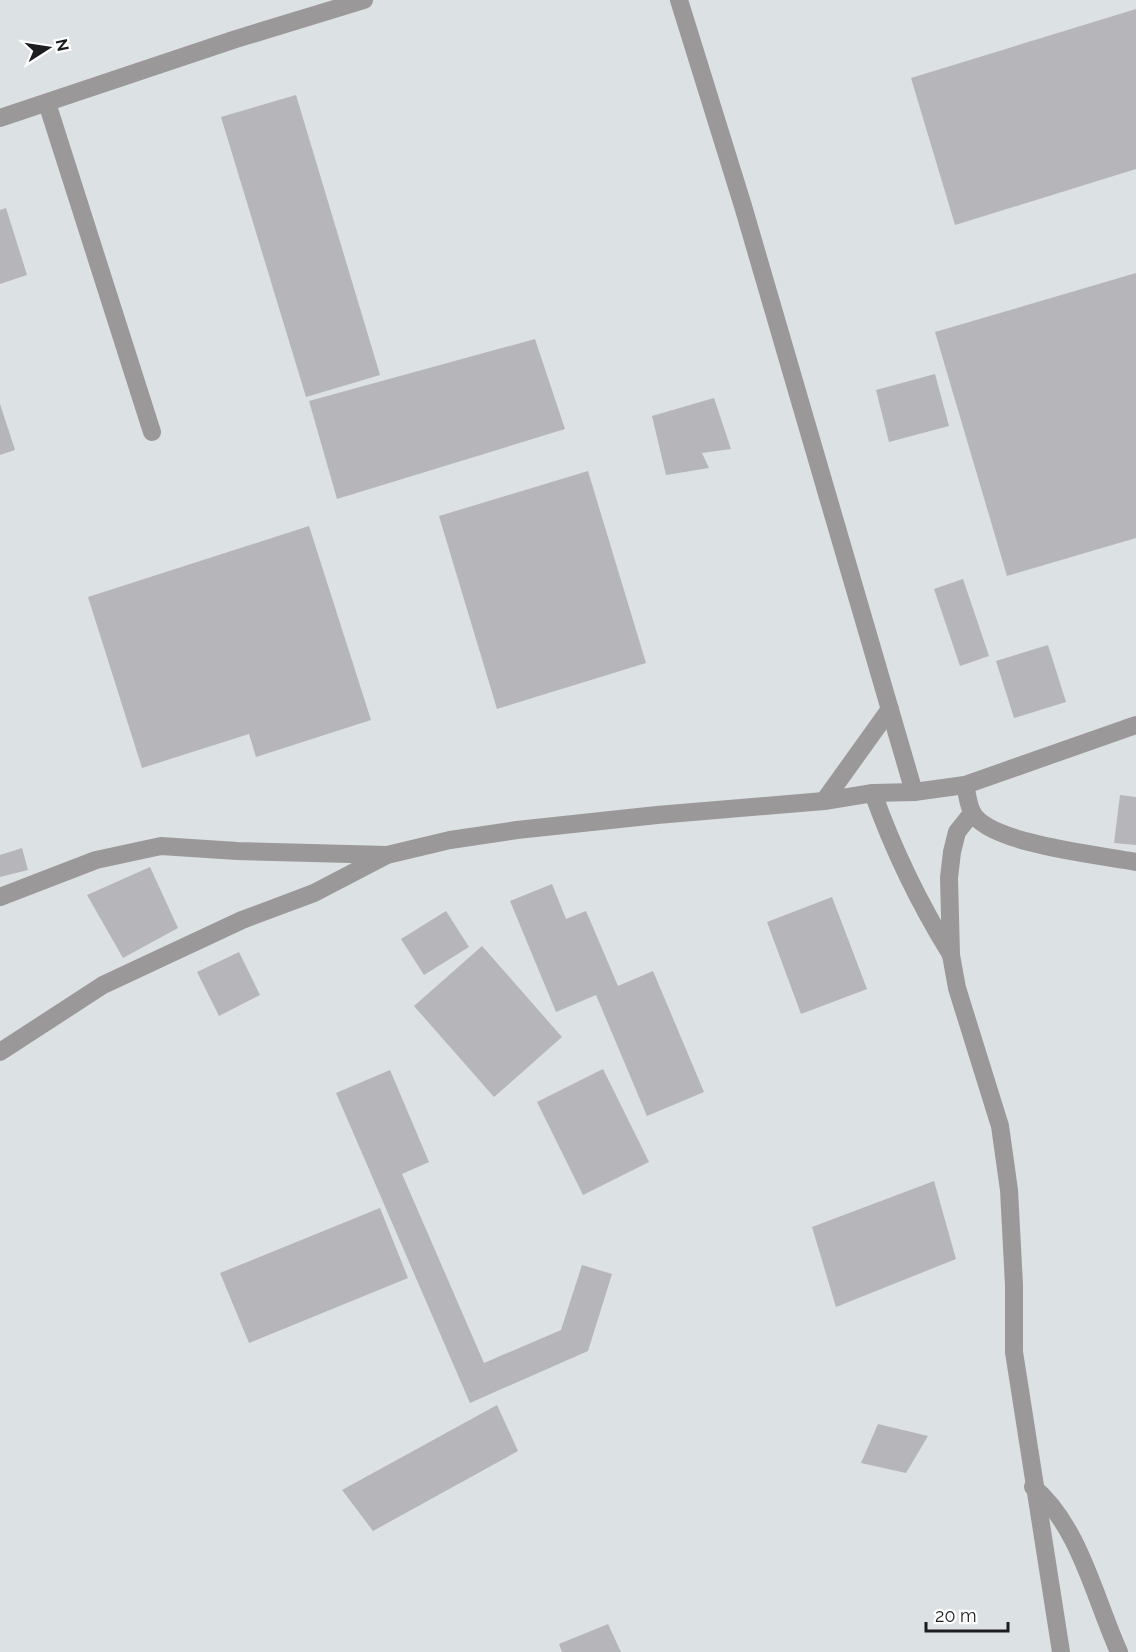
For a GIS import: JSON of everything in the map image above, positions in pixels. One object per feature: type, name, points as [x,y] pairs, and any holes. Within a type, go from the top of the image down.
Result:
[{"type":"street","points":[[0,118],[364,0]]},
{"type":"street","points":[[679,0],[743,206],[914,792]]},
{"type":"street","points":[[47,102],[152,432]]},
{"type":"street","points":[[824,801],[891,709]]},
{"type":"street","points":[[0,1052],[103,985],[242,920],[314,893],[387,855],[450,840],[517,830],[824,801],[873,793],[914,792],[965,785],[1136,725]]},
{"type":"street","points":[[965,785],[972,813],[990,828],[1024,842],[1136,862]]},
{"type":"street","points":[[873,793],[887,832],[933,926],[951,955]]},
{"type":"street","points":[[972,813],[957,832],[952,852],[949,878],[951,955],[957,988],[1000,1126],[1009,1190],[1014,1285],[1014,1352],[1061,1652]]},
{"type":"street","points":[[0,897],[96,860],[161,846],[237,851],[387,855]]},
{"type":"street","points":[[1034,1487],[1049,1500],[1066,1526],[1119,1652]]},
{"type":"building","points":[[1136,9],[1136,169],[955,225],[911,78]]},
{"type":"building","points":[[296,95],[380,375],[306,397],[221,117]]},
{"type":"building","points":[[6,208],[27,275],[0,284],[0,210]]},
{"type":"building","points":[[1136,273],[1136,538],[1007,576],[935,332]]},
{"type":"building","points":[[535,339],[565,429],[337,499],[309,401]]},
{"type":"building","points":[[935,374],[949,426],[889,442],[876,390]]},
{"type":"building","points":[[714,398],[731,449],[702,453],[709,468],[666,475],[652,416]]},
{"type":"building","points":[[0,404],[15,450],[0,455]]},
{"type":"building","points":[[588,471],[646,663],[497,709],[439,516]]},
{"type":"building","points":[[309,526],[371,720],[256,757],[249,734],[142,768],[88,597]]},
{"type":"building","points":[[963,579],[989,656],[960,666],[934,589]]},
{"type":"building","points":[[1048,645],[1066,702],[1014,718],[996,661]]},
{"type":"building","points":[[1120,795],[1136,797],[1136,845],[1114,843]]},
{"type":"building","points":[[22,848],[28,870],[0,877],[0,855]]},
{"type":"building","points":[[150,867],[178,928],[123,958],[87,895]]},
{"type":"building","points":[[552,884],[566,919],[586,911],[618,986],[653,971],[704,1092],[647,1116],[596,995],[556,1012],[510,901]]},
{"type":"building","points":[[832,897],[867,989],[801,1014],[767,922]]},
{"type":"building","points":[[446,911],[469,947],[424,975],[401,939]]},
{"type":"building","points":[[482,946],[562,1037],[494,1097],[414,1006]]},
{"type":"building","points":[[239,952],[260,995],[219,1016],[197,972]]},
{"type":"building","points":[[603,1069],[649,1162],[583,1195],[537,1102]]},
{"type":"building","points":[[390,1070],[429,1162],[402,1174],[484,1363],[561,1330],[582,1265],[612,1274],[588,1351],[470,1403],[336,1093]]},
{"type":"building","points":[[934,1181],[956,1259],[836,1307],[812,1227]]},
{"type":"building","points":[[380,1208],[408,1278],[249,1343],[220,1273]]},
{"type":"building","points":[[497,1405],[518,1451],[373,1531],[342,1490]]},
{"type":"building","points":[[878,1424],[928,1436],[906,1473],[861,1463]]},
{"type":"building","points":[[608,1624],[621,1652],[562,1652],[559,1644]]}]
